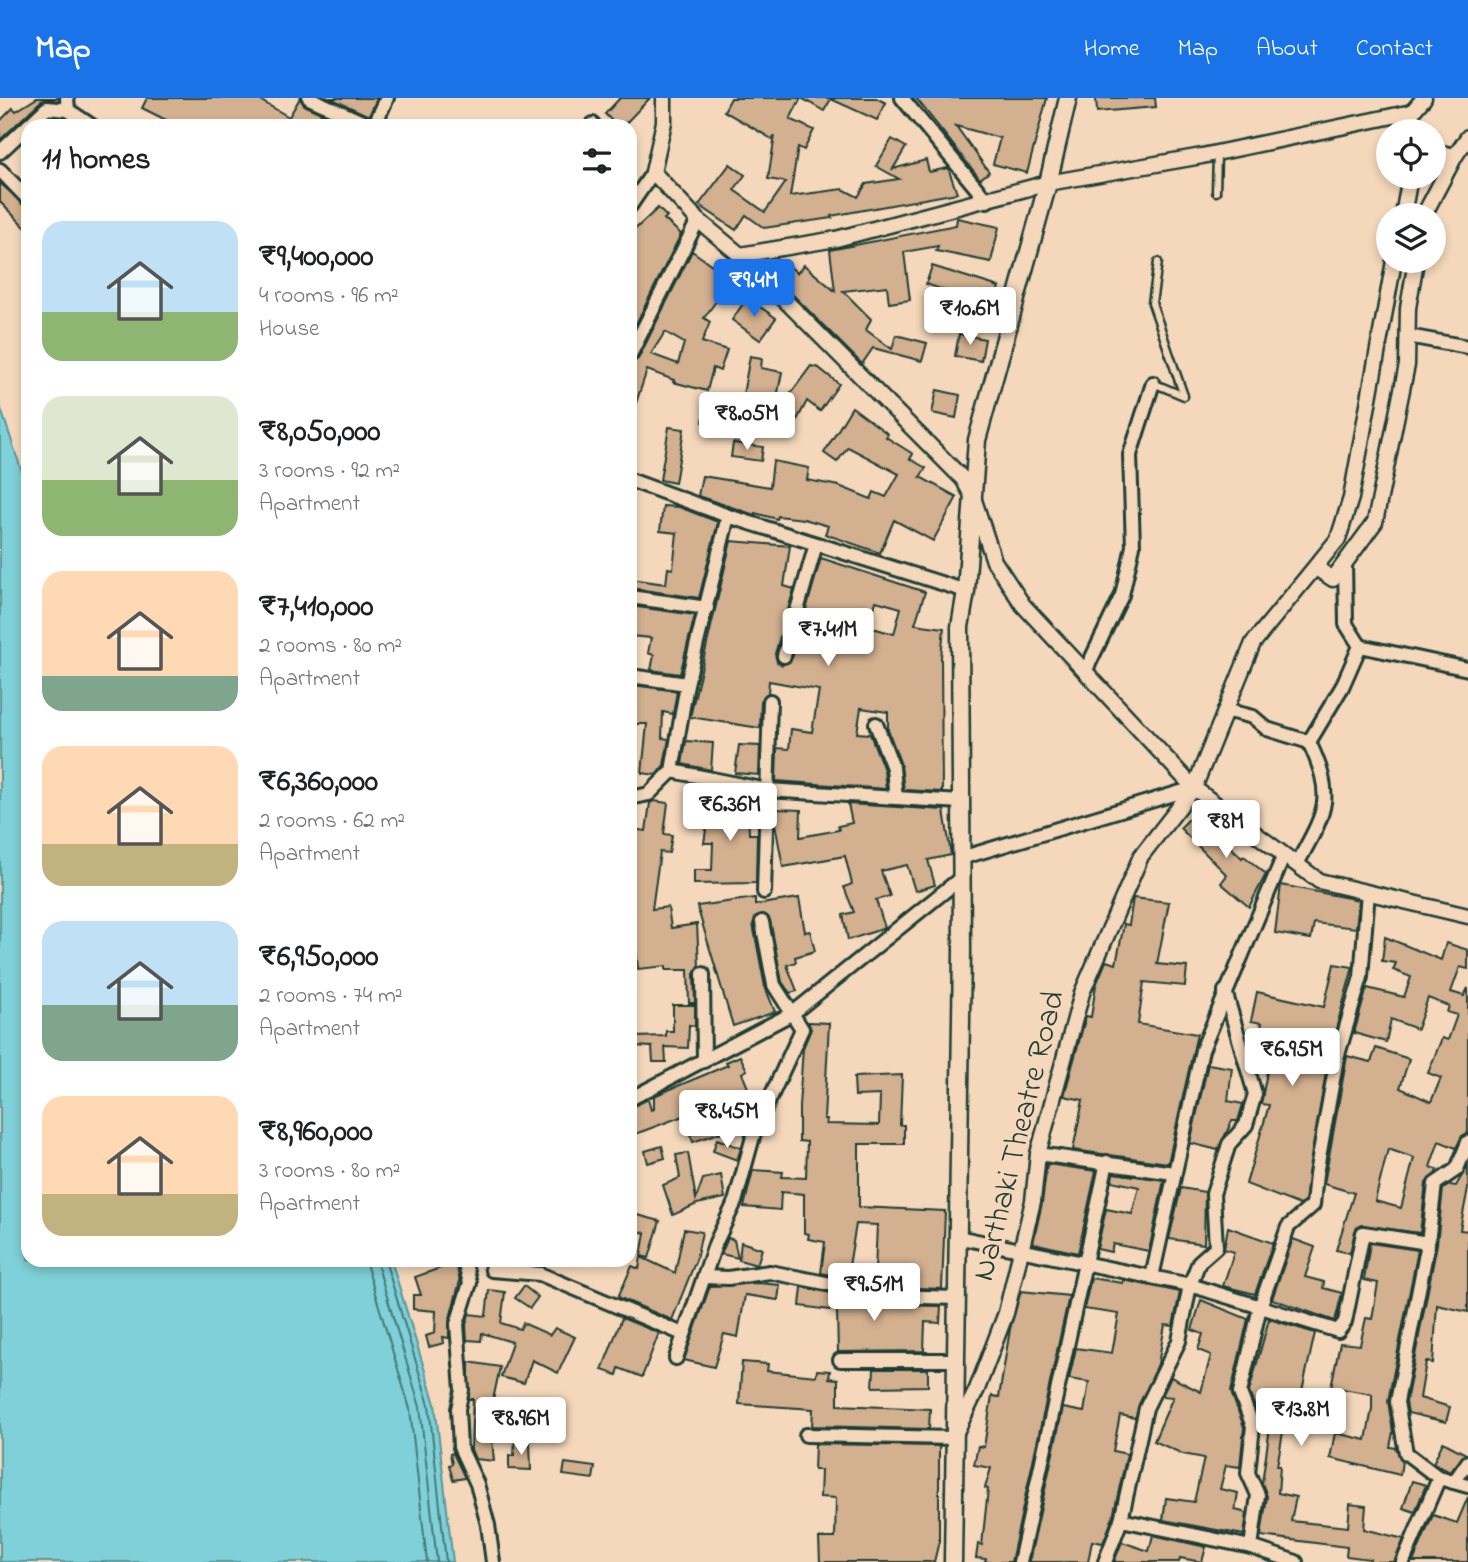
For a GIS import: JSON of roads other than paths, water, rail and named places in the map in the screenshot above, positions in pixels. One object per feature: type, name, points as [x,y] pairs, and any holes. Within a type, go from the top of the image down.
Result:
[{"type":"main road","points":[[953,1562],[961,878],[960,627],[966,591],[977,440],[1048,183],[1068,98]]},
{"type":"street","points":[[309,98],[356,119]]},
{"type":"street","points":[[376,119],[387,98]]},
{"type":"street","points":[[637,196],[653,172],[664,122],[664,98]]},
{"type":"street","points":[[902,98],[987,201]]},
{"type":"street","points":[[740,255],[836,239],[1048,183],[1217,153],[1412,112],[1424,98]]},
{"type":"street","points":[[35,119],[47,108],[68,104],[84,119]]},
{"type":"street","points":[[1412,112],[1412,119]]},
{"type":"street","points":[[0,152],[21,132]]},
{"type":"street","points":[[1430,203],[1468,137]]},
{"type":"street","points":[[1446,154],[1455,156]]},
{"type":"street","points":[[0,170],[21,192]]},
{"type":"street","points":[[653,172],[698,220],[740,255],[963,480],[973,497],[994,561],[1023,605],[1194,788],[1319,881],[1468,916]]},
{"type":"street","points":[[637,341],[698,220]]},
{"type":"street","name":"Narthaki Theatre Road","points":[[954,1436],[977,1389],[1006,1312],[1033,1201],[1038,1154],[1082,993],[1141,856],[1194,788],[1253,643],[1338,539],[1351,498],[1392,273]]},
{"type":"street","points":[[1316,568],[1333,579],[1375,522],[1407,365],[1408,308],[1414,273]]},
{"type":"street","points":[[1408,337],[1468,347]]},
{"type":"street","points":[[1085,671],[1122,595],[1133,545],[1130,455],[1153,383]]},
{"type":"street","points":[[637,483],[728,516],[966,591]]},
{"type":"street","points":[[637,797],[649,794],[672,771],[687,684],[728,516]]},
{"type":"street","points":[[784,656],[816,544]]},
{"type":"street","points":[[1345,562],[1346,624],[1360,646],[1468,669]]},
{"type":"street","points":[[637,598],[707,608]]},
{"type":"street","points":[[1309,742],[1342,687],[1360,646]]},
{"type":"street","points":[[637,677],[687,684]]},
{"type":"street","points":[[764,892],[769,701]]},
{"type":"street","points":[[1226,710],[1253,717],[1267,729],[1309,742],[1323,772],[1326,789],[1321,818],[1297,864]]},
{"type":"street","points":[[876,724],[893,768],[896,797]]},
{"type":"street","points":[[672,771],[767,790],[961,802]]},
{"type":"street","points":[[961,858],[1194,788]]},
{"type":"street","points":[[1152,1278],[1202,1050],[1284,855]]},
{"type":"street","points":[[637,1095],[793,1013],[961,878]]},
{"type":"street","points":[[1251,1547],[1258,1495],[1248,1473],[1253,1426],[1240,1392],[1261,1307],[1288,1227],[1313,1205],[1337,1058],[1361,976],[1368,892]]},
{"type":"street","points":[[676,1358],[734,1202],[754,1133],[802,1029],[774,985],[762,922]]},
{"type":"street","points":[[703,974],[704,1061]]},
{"type":"street","points":[[1105,1562],[1121,1520],[1146,1408],[1179,1341],[1189,1285],[1199,1262],[1216,1247],[1213,1194],[1229,1144],[1246,1125],[1255,1094],[1225,991]]},
{"type":"street","points":[[1468,1142],[1457,1170],[1435,1184],[1428,1243],[1397,1402],[1406,1453],[1439,1478],[1468,1486]]},
{"type":"street","points":[[1038,1154],[1174,1173]]},
{"type":"street","points":[[1020,1562],[1087,1264],[1107,1162]]},
{"type":"street","points":[[957,1237],[1189,1285],[1338,1331],[1345,1322],[1363,1233],[1428,1243]]},
{"type":"street","points":[[466,1267],[470,1283],[457,1324],[462,1390],[458,1409],[460,1447],[477,1484],[488,1525],[493,1562]]},
{"type":"street","points":[[492,1267],[540,1274],[683,1334]]},
{"type":"street","points":[[704,1277],[728,1278],[770,1272],[891,1296],[956,1298]]},
{"type":"street","points":[[840,1360],[955,1360]]},
{"type":"street","points":[[806,1435],[954,1436]]},
{"type":"street","points":[[1454,1482],[1468,1462]]},
{"type":"street","points":[[1403,1562],[1439,1478]]},
{"type":"street","points":[[1121,1520],[1251,1547],[1288,1561]]},
{"type":"lane","points":[[1216,192],[1217,153]]},
{"type":"lane","points":[[1153,383],[1184,396],[1152,303],[1158,262]]},
{"type":"water","points":[[0,406],[21,469],[21,1267],[393,1267],[435,1404],[453,1562],[0,1562]]}]
